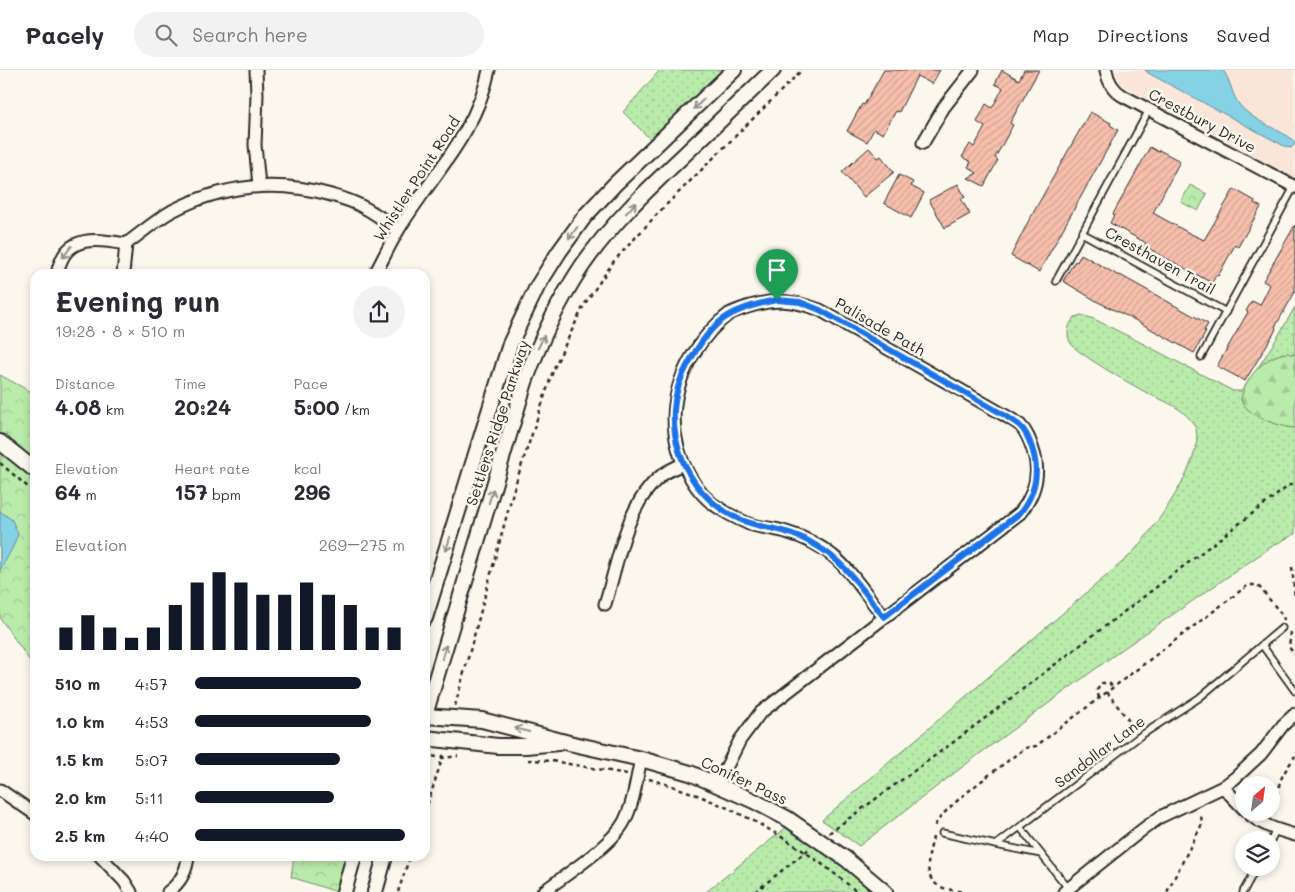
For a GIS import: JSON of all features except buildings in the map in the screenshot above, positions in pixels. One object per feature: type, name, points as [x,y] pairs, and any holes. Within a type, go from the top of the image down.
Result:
[{"type":"street","points":[[256,70],[255,146],[259,185]]},
{"type":"street","name":"Whistler Point Road","points":[[378,269],[398,230],[464,137],[482,98],[489,70]]},
{"type":"street","name":"Settlers Ridge Parkway","points":[[430,602],[504,360],[523,314],[537,287],[585,216],[615,184],[734,70]]},
{"type":"street","name":"Settlers Ridge Parkway","points":[[430,699],[525,382],[562,297],[592,253],[631,207],[773,70]]},
{"type":"street","points":[[923,143],[944,107],[973,70]]},
{"type":"street","name":"Crestbury Drive","points":[[1106,70],[1109,81],[1116,91],[1294,187]]},
{"type":"street","points":[[58,269],[63,256],[71,246],[88,240],[126,244],[172,211],[231,189],[259,185],[312,189],[340,198],[362,206],[398,230]]},
{"type":"street","points":[[124,269],[126,244]]},
{"type":"street","name":"Palisade Path","points":[[718,784],[740,740],[760,713],[1020,513],[1034,490],[1037,476],[1037,461],[1028,437],[1020,425],[820,310],[800,302],[777,300],[733,312],[716,323],[704,338],[682,374],[673,413],[675,437],[683,464],[693,482],[706,498],[720,509],[750,524],[785,531],[800,537],[834,556],[884,617]]},
{"type":"street","points":[[0,442],[30,466]]},
{"type":"street","points":[[605,604],[637,505],[662,475],[683,464]]},
{"type":"street","points":[[1066,890],[1154,822],[1223,786],[1248,768],[1283,725],[1295,714]]},
{"type":"street","name":"Conifer Pass","points":[[430,716],[482,720],[690,773],[718,784],[788,818],[846,859],[885,892]]},
{"type":"street","name":"Conifer Pass","points":[[430,739],[498,746],[526,746],[569,742]]},
{"type":"street","points":[[543,892],[616,834],[624,822],[632,799],[641,759]]},
{"type":"street","points":[[1223,786],[1235,799]]},
{"type":"street","points":[[0,790],[30,811]]},
{"type":"street","points":[[1256,821],[1268,831]]},
{"type":"street","points":[[1280,835],[1295,835]]},
{"type":"street","points":[[106,861],[124,881],[131,892]]},
{"type":"street","points":[[168,892],[176,886],[182,877],[188,861]]},
{"type":"street","points":[[344,892],[353,861]]},
{"type":"street","points":[[375,892],[384,861]]},
{"type":"lane","name":"Cresthaven Trail","points":[[1056,281],[1149,110]]},
{"type":"lane","name":"Cresthaven Trail","points":[[1201,357],[1294,187]]},
{"type":"lane","name":"Cresthaven Trail","points":[[1082,233],[1226,312]]},
{"type":"lane","name":"Sandollar Lane","points":[[996,845],[1140,736],[1199,698],[1285,626]]},
{"type":"lane","points":[[1262,645],[1295,691]]},
{"type":"lane","points":[[1020,827],[1066,890]]},
{"type":"lane","points":[[942,833],[1040,854]]},
{"type":"lane","points":[[1243,892],[1252,876]]},
{"type":"path","points":[[456,701],[515,485],[554,368],[584,306],[614,261],[659,212],[802,70]]},
{"type":"path","points":[[0,463],[30,489]]},
{"type":"path","points":[[834,830],[955,741],[1295,481]]},
{"type":"path","points":[[1292,567],[1295,597]]},
{"type":"path","points":[[963,892],[937,885],[930,876],[928,863],[935,824],[965,794],[1025,748],[1036,746],[1248,585],[1257,585],[1261,589],[1283,616],[1285,626]]},
{"type":"path","points":[[1292,631],[1289,647],[1295,655]]},
{"type":"path","points":[[1290,639],[1295,639]]},
{"type":"path","points":[[1099,698],[1097,690],[1102,683],[1110,683],[1114,687]]},
{"type":"path","points":[[1107,692],[1140,736]]},
{"type":"path","points":[[430,756],[443,758],[467,757]]},
{"type":"path","points":[[1280,781],[1295,756]]},
{"type":"path","points":[[430,797],[443,758]]},
{"type":"path","points":[[526,760],[552,761],[577,765],[637,776],[671,785],[753,819],[805,852],[857,892]]},
{"type":"path","points":[[1167,892],[1202,824],[1201,815]]},
{"type":"path","points":[[755,892],[805,852]]},
{"type":"path","points":[[398,892],[408,861]]},
{"type":"shaded area","points":[[1115,70],[1295,70],[1295,178],[1130,90],[1120,83]]},
{"type":"green space","points":[[660,70],[734,70],[656,145],[623,112]]},
{"type":"green space","points":[[1190,185],[1207,194],[1198,211],[1181,202]]},
{"type":"green space","points":[[1295,307],[1295,355],[1282,354],[1270,358],[1252,377],[1277,338]]},
{"type":"green space","points":[[1081,315],[1094,319],[1136,340],[1233,391],[1241,391],[1249,381],[1241,399],[1249,410],[1272,423],[1295,427],[1295,534],[1274,545],[1124,648],[978,755],[859,846],[822,820],[1127,558],[1162,515],[1185,476],[1193,457],[1197,440],[1195,427],[1186,415],[1173,405],[1149,394],[1104,368],[1072,345],[1068,335],[1069,326],[1075,317]]},
{"type":"green space","points":[[1287,353],[1295,355],[1295,427],[1293,428],[1279,425],[1255,415],[1244,405],[1241,399],[1247,383],[1257,369],[1271,358]]},
{"type":"green space","points":[[0,375],[30,391],[30,661],[0,618]]},
{"type":"green space","points":[[793,822],[885,892],[706,892]]},
{"type":"green space","points":[[293,861],[353,861],[344,892],[337,892],[291,877]]},
{"type":"water","points":[[1145,70],[1223,70],[1242,108],[1253,117],[1291,138],[1295,142],[1294,145],[1291,148],[1286,147]]},
{"type":"water","points":[[0,511],[12,520],[18,534],[0,570]]},
{"type":"route","points":[[777,300],[800,302],[820,310],[1006,416],[1020,425],[1028,437],[1037,461],[1037,476],[1034,490],[1020,513],[884,617],[834,556],[800,537],[785,531],[750,524],[720,509],[706,498],[693,482],[683,464],[675,437],[673,413],[682,374],[704,338],[716,323],[733,312],[777,300]]}]
